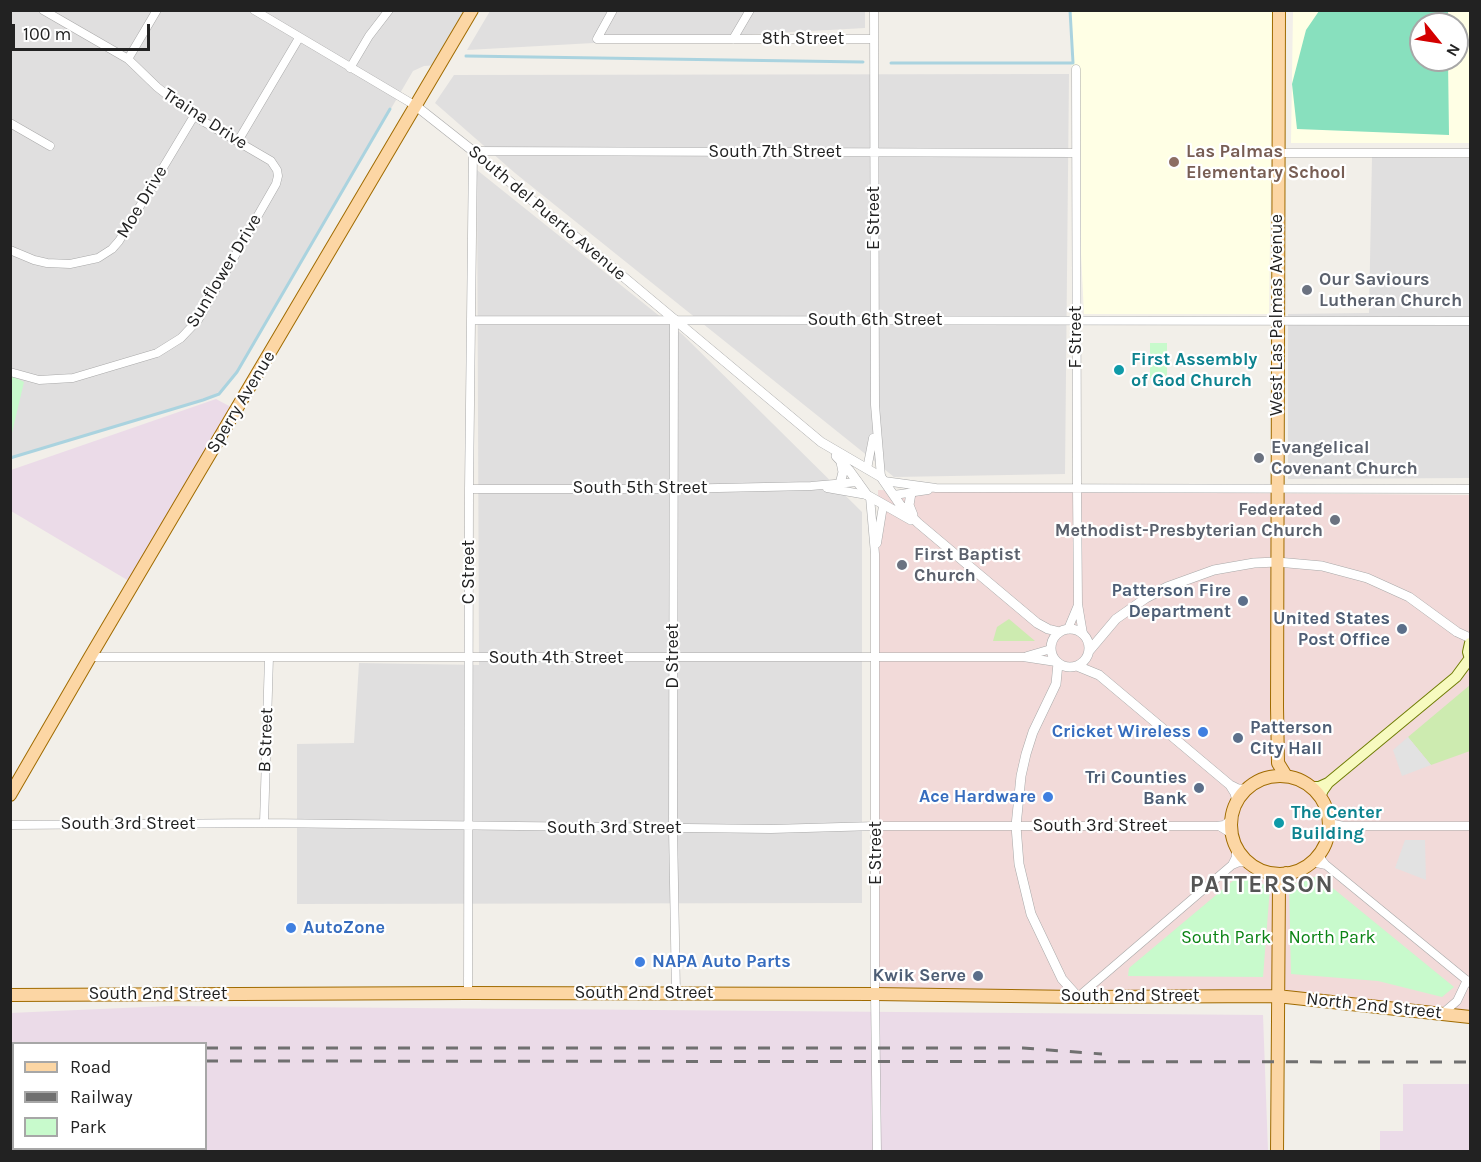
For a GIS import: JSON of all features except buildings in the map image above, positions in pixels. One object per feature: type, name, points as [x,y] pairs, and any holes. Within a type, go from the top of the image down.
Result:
[{"type":"main road","name":"Sperry Avenue","points":[[10,795],[472,10]]},
{"type":"main road","name":"West Las Palmas Avenue","points":[[1278,763],[1279,10]]},
{"type":"main road","points":[[1456,677],[1470,650]]},
{"type":"main road","points":[[1320,797],[1328,783],[1456,677],[1470,669]]},
{"type":"main road","points":[[1270,777],[1278,763],[1286,776]]},
{"type":"main road","points":[[1286,776],[1303,782],[1320,797],[1328,825],[1321,851],[1312,862],[1286,873],[1270,873],[1249,863],[1236,847],[1232,834],[1232,819],[1237,802],[1247,789],[1270,777],[1286,776]]},
{"type":"main road","points":[[1311,787],[1319,787],[1328,783]]},
{"type":"main road","points":[[1270,873],[1279,885]]},
{"type":"main road","points":[[1278,1152],[1279,885],[1286,873]]},
{"type":"main road","name":"South 2nd Street","points":[[10,995],[676,993],[1078,997],[1277,996]]},
{"type":"main road","name":"North 2nd Street","points":[[1277,996],[1470,1017]]},
{"type":"street","name":"Traina Drive","points":[[43,10],[128,59],[157,87],[194,116],[271,161],[277,170]]},
{"type":"street","points":[[128,59],[157,10]]},
{"type":"street","name":"South del Puerto Avenue","points":[[254,10],[416,106],[822,442],[838,454],[882,479],[925,530],[1037,623],[1048,629],[1064,630]]},
{"type":"street","points":[[350,68],[369,36],[389,10]]},
{"type":"street","name":"8th Street","points":[[613,10],[597,39],[874,39]]},
{"type":"street","points":[[733,39],[750,10]]},
{"type":"street","name":"E Street","points":[[874,10],[875,425],[882,479]]},
{"type":"street","points":[[238,141],[299,38]]},
{"type":"street","name":"F Street","points":[[1076,69],[1078,604],[1083,634]]},
{"type":"street","name":"Moe Drive","points":[[10,250],[41,261],[70,264],[98,258],[112,249],[194,116]]},
{"type":"street","points":[[10,123],[50,146]]},
{"type":"street","name":"South 7th Street","points":[[473,152],[1076,153]]},
{"type":"street","name":"C Street","points":[[468,993],[469,489],[473,152]]},
{"type":"street","points":[[1278,153],[1470,153]]},
{"type":"street","name":"Sunflower Drive","points":[[10,372],[39,380],[73,378],[157,353],[181,338],[198,320],[271,193],[276,184],[277,170]]},
{"type":"street","name":"D Street","points":[[674,319],[673,828],[676,993]]},
{"type":"street","name":"South 6th Street","points":[[472,320],[1470,321]]},
{"type":"street","name":"E Street","points":[[867,469],[875,425]]},
{"type":"street","name":"South del Puerto Avenue","points":[[822,442],[838,458],[868,496],[925,530]]},
{"type":"street","points":[[838,458],[843,472],[840,484]]},
{"type":"street","points":[[857,481],[867,469]]},
{"type":"street","points":[[882,479],[936,488],[1470,489]]},
{"type":"street","name":"South 5th Street","points":[[469,489],[672,489],[811,486],[857,481]]},
{"type":"street","name":"South 5th Street","points":[[811,486],[868,496]]},
{"type":"street","points":[[884,506],[894,496],[936,488]]},
{"type":"street","points":[[911,493],[909,505],[918,523]]},
{"type":"street","name":"E Street","points":[[868,496],[875,554],[874,994],[877,1152]]},
{"type":"street","name":"E Street","points":[[875,554],[884,506]]},
{"type":"street","points":[[1083,634],[1096,632],[1110,625],[1146,598],[1187,578],[1236,566],[1277,562],[1322,566],[1367,578],[1409,597],[1452,629],[1470,650]]},
{"type":"street","name":"F Street","points":[[1064,630],[1078,604]]},
{"type":"street","name":"South del Puerto Avenue","points":[[1037,623],[1051,646]]},
{"type":"street","points":[[1052,691],[1088,653],[1110,625]]},
{"type":"street","points":[[1452,629],[1470,650]]},
{"type":"street","points":[[1247,789],[1238,789],[1230,785],[1100,675],[1088,653],[1088,642],[1083,634],[1077,630],[1064,630],[1051,646],[1057,663],[1058,675],[1026,754],[1020,776],[1016,826],[1019,864],[1039,934],[1062,979],[1078,997],[1232,865],[1239,862],[1249,863]]},
{"type":"street","name":"South 4th Street","points":[[1023,657],[1051,646]]},
{"type":"street","name":"South 4th Street","points":[[90,657],[1023,657],[1057,663]]},
{"type":"street","name":"B Street","points":[[264,823],[269,657]]},
{"type":"street","points":[[1057,663],[1100,675]]},
{"type":"street","points":[[1230,785],[1235,792],[1237,802]]},
{"type":"street","name":"South 3rd Street","points":[[10,825],[264,823],[771,829],[876,826],[1217,826],[1224,825],[1232,819]]},
{"type":"street","points":[[1328,825],[1334,828],[1343,826],[1470,826]]},
{"type":"street","name":"South 3rd Street","points":[[1217,826],[1226,828],[1232,834]]},
{"type":"street","points":[[1232,865],[1236,857],[1236,847]]},
{"type":"street","points":[[1321,851],[1321,859],[1326,865],[1469,981],[1457,1001],[1443,1013]]},
{"type":"street","points":[[1312,862],[1326,865]]},
{"type":"shaded area","points":[[11,11],[472,11],[440,65],[424,66],[413,71],[237,372],[223,390],[203,400],[11,458]]},
{"type":"shaded area","points":[[490,11],[865,11],[865,28],[467,50]]},
{"type":"shaded area","name":"Las Palmas Elementary School","points":[[1069,11],[1273,11],[1269,314],[1084,314]]},
{"type":"shaded area","points":[[1293,11],[1470,11],[1470,143],[1291,143]]},
{"type":"shaded area","points":[[1069,74],[1065,474],[894,477],[515,173],[435,103],[454,75]]},
{"type":"shaded area","points":[[1372,157],[1470,158],[1470,478],[1288,479],[1288,314],[1369,313]]},
{"type":"shaded area","points":[[477,170],[682,334],[862,512],[862,903],[297,904],[297,744],[354,743],[359,663],[479,665]]},
{"type":"shaded area","points":[[216,399],[231,407],[129,581],[11,511],[11,470]]},
{"type":"shaded area","points":[[878,490],[1470,495],[1470,1011],[878,988]]},
{"type":"shaded area","points":[[1408,737],[1431,765],[1402,776],[1393,750]]},
{"type":"shaded area","points":[[1405,840],[1425,840],[1426,880],[1395,868]]},
{"type":"shaded area","points":[[168,1006],[1263,1015],[1268,1151],[11,1151],[10,1013]]},
{"type":"shaded area","points":[[1403,1084],[1470,1084],[1470,1151],[1380,1151],[1380,1131],[1403,1131]]},
{"type":"green space","points":[[1319,11],[1448,11],[1409,12],[1409,72],[1448,72],[1449,135],[1297,129],[1292,84],[1306,30]]},
{"type":"green space","points":[[1150,343],[1167,343],[1167,379],[1150,378]]},
{"type":"green space","points":[[11,375],[24,382],[11,437]]},
{"type":"green space","points":[[1009,619],[1035,641],[993,641],[997,627]]},
{"type":"green space","points":[[1470,685],[1470,751],[1431,765],[1408,737]]},
{"type":"green space","name":"South Park","points":[[1240,875],[1270,887],[1263,977],[1128,976],[1129,968]]},
{"type":"green space","name":"North Park","points":[[1318,876],[1454,987],[1442,997],[1378,981],[1291,974],[1289,885]]},
{"type":"waterway","points":[[891,63],[1073,63],[1070,10]]},
{"type":"waterway","points":[[466,56],[863,62]]},
{"type":"waterway","points":[[10,458],[219,394],[237,372],[390,109]]},
{"type":"railway","points":[[207,1048],[1023,1048],[1102,1054]]},
{"type":"railway","points":[[207,1061],[1470,1062]]},
{"type":"place","name":"Las Palmas Elementary School","points":[[1174,162]]},
{"type":"place","name":"Our Saviours Lutheran Church","points":[[1307,290]]},
{"type":"place","name":"First Assembly of God Church","points":[[1119,370]]},
{"type":"place","name":"Evangelical Covenant Church","points":[[1259,458]]},
{"type":"place","name":"Federated Methodist-Presbyterian Church","points":[[1335,520]]},
{"type":"place","name":"First Baptist Church","points":[[902,565]]},
{"type":"place","name":"Patterson Fire Department","points":[[1243,601]]},
{"type":"place","name":"United States Post Office","points":[[1402,629]]},
{"type":"place","name":"Cricket Wireless","points":[[1203,732]]},
{"type":"place","name":"Patterson City Hall","points":[[1238,738]]},
{"type":"place","name":"Tri Counties Bank","points":[[1199,788]]},
{"type":"place","name":"Ace Hardware","points":[[1048,797]]},
{"type":"place","name":"The Center Building","points":[[1279,823]]},
{"type":"place","name":"AutoZone","points":[[291,928]]},
{"type":"place","name":"NAPA Auto Parts","points":[[640,962]]},
{"type":"place","name":"Kwik Serve","points":[[978,976]]},
{"type":"district","name":"PATTERSON","points":[[1262,885]]}]
